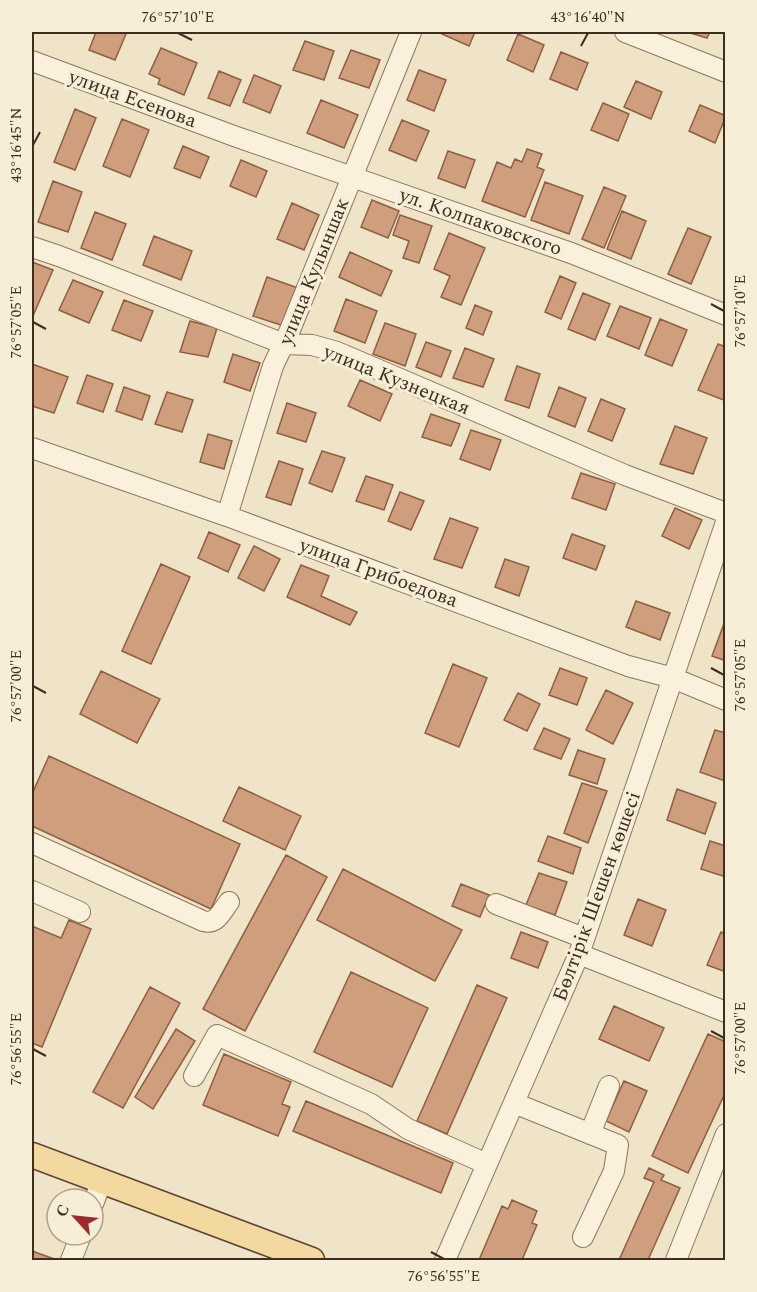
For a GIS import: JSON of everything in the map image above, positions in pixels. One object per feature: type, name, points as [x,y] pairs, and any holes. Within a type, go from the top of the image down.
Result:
[{"type":"main road","points":[[32,1155],[87,1187]]},
{"type":"main road","points":[[105,1195],[312,1260]]},
{"type":"street","name":"улица Кулыншак","points":[[227,516],[273,366],[411,32]]},
{"type":"street","points":[[625,32],[726,72]]},
{"type":"street","name":"улица Есенова","points":[[32,61],[234,136]]},
{"type":"street","name":"ул. Kолпаковского","points":[[234,136],[572,253],[726,315]]},
{"type":"street","name":"улица Кузнецкая","points":[[32,248],[59,256],[284,344],[312,345],[338,352],[625,475],[726,513]]},
{"type":"street","name":"улица Грибоедова","points":[[32,448],[227,516],[628,666],[673,678],[726,700]]},
{"type":"street","name":"Бөлтірік Шешен көшесі","points":[[445,1260],[582,946],[726,522]]},
{"type":"street","points":[[32,843],[203,921],[210,923],[215,921],[229,902]]},
{"type":"street","points":[[32,891],[80,912]]},
{"type":"street","points":[[496,904],[726,1012]]},
{"type":"street","points":[[194,1076],[218,1035],[371,1104],[408,1129],[487,1164]]},
{"type":"street","points":[[590,1134],[609,1086]]},
{"type":"street","points":[[514,1103],[618,1145],[614,1171],[583,1237]]},
{"type":"street","points":[[676,1260],[726,1134]]},
{"type":"building","points":[[96,32],[126,34],[115,60],[89,50]]},
{"type":"building","points":[[444,32],[475,32],[469,46],[442,34]]},
{"type":"building","points":[[687,32],[710,32],[707,38]]},
{"type":"building","points":[[518,34],[544,45],[533,72],[507,60]]},
{"type":"building","points":[[305,41],[334,51],[324,80],[293,70]]},
{"type":"building","points":[[161,48],[197,63],[184,95],[158,84],[160,79],[149,74]]},
{"type":"building","points":[[351,50],[380,60],[369,88],[339,78]]},
{"type":"building","points":[[561,52],[588,63],[577,90],[550,79]]},
{"type":"building","points":[[419,70],[446,80],[434,111],[407,100]]},
{"type":"building","points":[[219,71],[241,80],[230,106],[208,98]]},
{"type":"building","points":[[254,75],[281,86],[270,113],[243,102]]},
{"type":"building","points":[[636,81],[662,92],[651,119],[624,107]]},
{"type":"building","points":[[321,100],[358,115],[344,148],[307,133]]},
{"type":"building","points":[[603,103],[629,114],[618,141],[591,130]]},
{"type":"building","points":[[700,105],[726,116],[715,143],[689,131]]},
{"type":"building","points":[[75,109],[96,118],[75,170],[54,162]]},
{"type":"building","points":[[122,119],[149,130],[130,177],[103,166]]},
{"type":"building","points":[[402,120],[429,131],[416,161],[389,150]]},
{"type":"building","points":[[183,146],[209,157],[200,178],[174,168]]},
{"type":"building","points":[[527,149],[542,154],[537,167],[544,170],[525,217],[482,201],[497,162],[511,168],[515,159],[522,162]]},
{"type":"building","points":[[448,151],[475,160],[465,188],[438,178]]},
{"type":"building","points":[[241,160],[267,171],[256,197],[230,186]]},
{"type":"building","points":[[53,181],[82,192],[68,232],[38,222]]},
{"type":"building","points":[[545,182],[583,196],[569,234],[531,220]]},
{"type":"building","points":[[604,187],[626,196],[604,248],[582,239]]},
{"type":"building","points":[[372,200],[399,211],[388,238],[361,227]]},
{"type":"building","points":[[292,203],[319,215],[304,250],[277,239]]},
{"type":"building","points":[[622,211],[646,221],[631,259],[607,249]]},
{"type":"building","points":[[95,212],[126,224],[112,260],[81,248]]},
{"type":"building","points":[[400,215],[432,226],[419,263],[403,258],[409,241],[393,235]]},
{"type":"building","points":[[688,228],[711,237],[691,284],[668,274]]},
{"type":"building","points":[[449,233],[485,248],[461,305],[441,297],[450,276],[434,269]]},
{"type":"building","points":[[154,236],[192,251],[181,280],[143,265]]},
{"type":"building","points":[[350,252],[392,271],[381,296],[339,277]]},
{"type":"building","points":[[32,262],[53,270],[33,316],[32,315]]},
{"type":"building","points":[[560,276],[576,283],[561,319],[545,312]]},
{"type":"building","points":[[267,277],[298,288],[284,326],[253,316]]},
{"type":"building","points":[[73,280],[103,292],[89,323],[59,310]]},
{"type":"building","points":[[583,293],[610,304],[595,340],[568,329]]},
{"type":"building","points":[[346,299],[377,311],[365,343],[334,331]]},
{"type":"building","points":[[124,300],[153,311],[141,341],[112,330]]},
{"type":"building","points":[[475,305],[492,312],[483,335],[466,328]]},
{"type":"building","points":[[620,306],[651,318],[639,349],[607,336]]},
{"type":"building","points":[[660,319],[687,330],[672,366],[645,355]]},
{"type":"building","points":[[190,321],[217,328],[208,357],[180,352]]},
{"type":"building","points":[[385,323],[416,334],[405,366],[373,354]]},
{"type":"building","points":[[426,342],[451,351],[441,377],[416,367]]},
{"type":"building","points":[[718,344],[726,347],[726,401],[698,390]]},
{"type":"building","points":[[465,348],[494,359],[483,387],[453,378]]},
{"type":"building","points":[[233,354],[260,363],[250,391],[224,382]]},
{"type":"building","points":[[32,364],[68,377],[54,413],[32,406]]},
{"type":"building","points":[[517,366],[540,374],[529,408],[505,400]]},
{"type":"building","points":[[87,375],[113,384],[103,412],[77,403]]},
{"type":"building","points":[[360,380],[392,394],[380,421],[348,406]]},
{"type":"building","points":[[124,387],[150,396],[142,420],[116,411]]},
{"type":"building","points":[[559,387],[586,398],[575,427],[548,416]]},
{"type":"building","points":[[167,392],[193,400],[182,432],[155,424]]},
{"type":"building","points":[[601,399],[625,409],[612,441],[588,431]]},
{"type":"building","points":[[287,403],[316,413],[306,442],[277,433]]},
{"type":"building","points":[[431,414],[460,424],[451,446],[422,437]]},
{"type":"building","points":[[675,426],[707,438],[693,474],[660,464]]},
{"type":"building","points":[[471,430],[501,440],[490,470],[460,459]]},
{"type":"building","points":[[208,434],[232,441],[224,469],[200,462]]},
{"type":"building","points":[[322,451],[345,458],[332,492],[309,483]]},
{"type":"building","points":[[279,461],[303,469],[291,505],[266,497]]},
{"type":"building","points":[[581,473],[615,484],[606,510],[572,498]]},
{"type":"building","points":[[366,476],[393,485],[384,510],[356,501]]},
{"type":"building","points":[[400,492],[424,501],[411,530],[388,521]]},
{"type":"building","points":[[675,508],[702,520],[689,549],[662,536]]},
{"type":"building","points":[[450,518],[478,528],[462,568],[434,559]]},
{"type":"building","points":[[209,532],[240,545],[228,572],[198,558]]},
{"type":"building","points":[[572,534],[605,546],[596,570],[563,558]]},
{"type":"building","points":[[254,546],[280,559],[264,591],[238,578]]},
{"type":"building","points":[[505,559],[529,567],[519,596],[495,587]]},
{"type":"building","points":[[161,564],[190,577],[151,664],[122,651]]},
{"type":"building","points":[[301,565],[329,576],[321,596],[357,612],[350,625],[287,597]]},
{"type":"building","points":[[636,601],[670,613],[660,640],[626,627]]},
{"type":"building","points":[[726,618],[726,661],[712,656]]},
{"type":"building","points":[[453,664],[487,678],[459,747],[425,733]]},
{"type":"building","points":[[560,668],[587,678],[577,705],[549,695]]},
{"type":"building","points":[[101,671],[160,699],[137,743],[80,714]]},
{"type":"building","points":[[606,690],[633,703],[613,744],[586,730]]},
{"type":"building","points":[[518,693],[540,704],[527,731],[504,720]]},
{"type":"building","points":[[544,728],[570,739],[561,759],[534,749]]},
{"type":"building","points":[[715,730],[726,733],[725,781],[700,772]]},
{"type":"building","points":[[578,750],[605,759],[597,784],[569,775]]},
{"type":"building","points":[[49,756],[240,844],[211,909],[32,826],[32,794]]},
{"type":"building","points":[[582,783],[607,791],[588,843],[564,833]]},
{"type":"building","points":[[239,787],[301,816],[285,850],[223,821]]},
{"type":"building","points":[[677,789],[716,803],[705,834],[667,820]]},
{"type":"building","points":[[548,836],[581,848],[573,874],[538,861]]},
{"type":"building","points":[[710,841],[726,846],[726,877],[701,869]]},
{"type":"building","points":[[286,855],[327,877],[245,1031],[203,1009]]},
{"type":"building","points":[[343,869],[462,930],[435,981],[317,920]]},
{"type":"building","points":[[539,873],[567,882],[555,915],[526,905]]},
{"type":"building","points":[[461,884],[489,895],[480,917],[452,906]]},
{"type":"building","points":[[638,899],[666,910],[652,946],[624,935]]},
{"type":"building","points":[[69,920],[91,929],[42,1047],[32,1043],[32,926],[61,938]]},
{"type":"building","points":[[521,932],[548,942],[538,968],[511,958]]},
{"type":"building","points":[[721,932],[726,934],[726,972],[707,965]]},
{"type":"building","points":[[351,972],[428,1008],[392,1087],[314,1052]]},
{"type":"building","points":[[477,985],[507,998],[447,1134],[417,1121]]},
{"type":"building","points":[[150,987],[180,1003],[123,1108],[93,1092]]},
{"type":"building","points":[[614,1006],[664,1028],[649,1061],[599,1039]]},
{"type":"building","points":[[176,1029],[195,1041],[153,1109],[135,1097]]},
{"type":"building","points":[[708,1034],[726,1042],[726,1091],[688,1173],[652,1156]]},
{"type":"building","points":[[224,1054],[291,1082],[282,1104],[290,1107],[278,1136],[203,1105]]},
{"type":"building","points":[[624,1081],[647,1091],[629,1132],[606,1121]]},
{"type":"building","points":[[306,1101],[453,1163],[441,1193],[293,1131]]},
{"type":"building","points":[[649,1168],[664,1175],[661,1180],[680,1188],[648,1260],[619,1260],[654,1182],[644,1178]]},
{"type":"building","points":[[512,1200],[537,1211],[532,1223],[537,1225],[522,1260],[479,1260],[502,1206],[508,1209]]},
{"type":"building","points":[[32,1251],[57,1260],[32,1260]]}]
